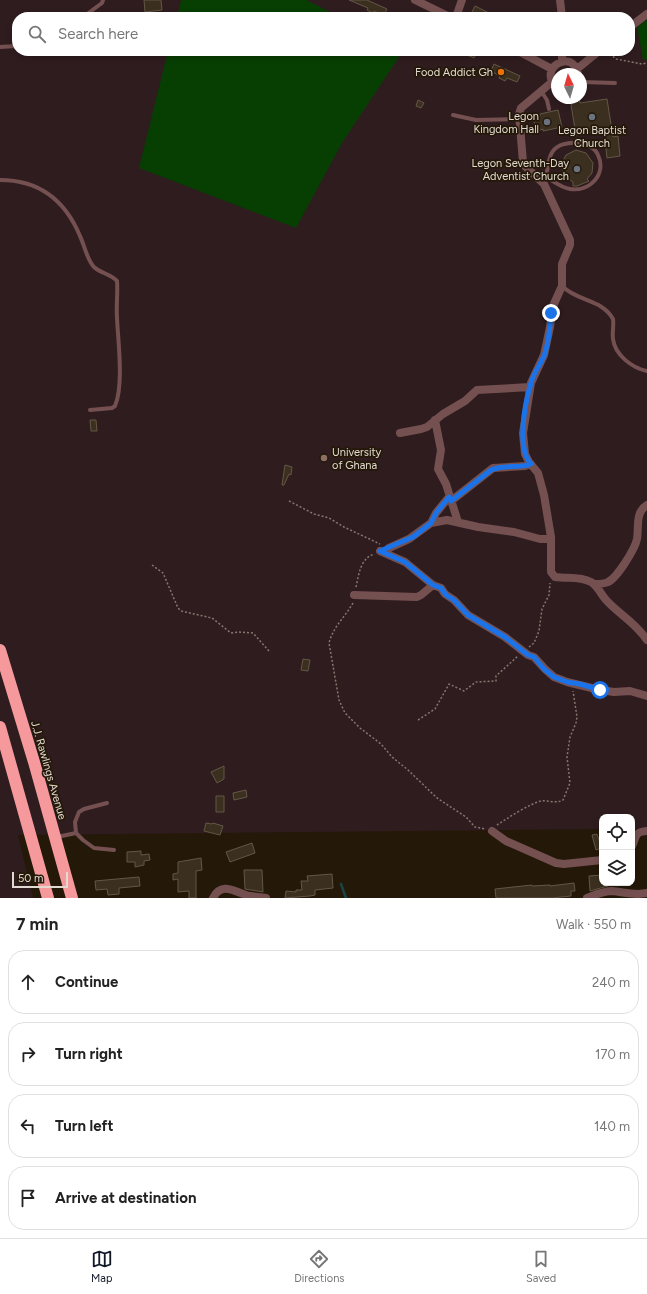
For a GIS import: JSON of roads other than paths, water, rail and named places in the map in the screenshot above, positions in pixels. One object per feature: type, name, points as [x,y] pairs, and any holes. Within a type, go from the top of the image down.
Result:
[{"type":"highway","name":"J.J. Rawlings Avenue","points":[[0,650],[34,762],[72,898]]},
{"type":"highway","points":[[0,727],[48,898]]},
{"type":"street","points":[[415,0],[440,12]]},
{"type":"street","points":[[458,12],[462,0]]},
{"type":"street","points":[[560,0],[561,12]]},
{"type":"street","points":[[635,23],[647,14]]},
{"type":"street","points":[[527,56],[551,68]]},
{"type":"street","points":[[562,56],[562,62]]},
{"type":"street","points":[[580,68],[594,56]]},
{"type":"street","points":[[553,68],[562,62],[570,63],[574,68]]},
{"type":"street","points":[[551,86],[541,91],[521,108],[519,114],[523,162],[527,169],[543,179],[570,240],[570,245],[562,264],[562,286],[553,306],[544,355],[530,387],[523,433],[525,454],[540,477],[551,537],[551,572],[555,577],[567,579],[578,577],[595,584],[608,582],[620,571],[636,544],[639,515],[641,510],[647,505]]},
{"type":"street","points":[[400,433],[427,427],[435,420],[465,401],[477,390],[530,387]]},
{"type":"street","points":[[435,420],[441,450],[438,469],[446,484],[458,522]]},
{"type":"street","points":[[431,523],[436,513],[450,499],[493,468],[525,466],[531,464]]},
{"type":"street","points":[[389,548],[409,539],[431,523],[446,520],[478,527],[514,532],[540,539],[548,539],[551,537]]},
{"type":"street","points":[[380,551],[405,562],[433,585],[441,588],[446,595],[454,600],[468,615],[505,637],[528,655],[534,657],[544,669],[554,677],[600,690],[614,692],[630,691],[647,696]]},
{"type":"street","points":[[595,584],[607,602],[632,622],[647,640]]},
{"type":"street","points":[[354,596],[416,597],[421,595],[433,585]]},
{"type":"street","points":[[492,831],[506,841],[556,863],[564,864],[599,860]]},
{"type":"street","points":[[635,837],[638,832],[647,831]]},
{"type":"street","points":[[213,898],[220,890],[227,888],[249,896],[266,898]]},
{"type":"street","points":[[587,898],[606,892],[638,894],[647,893]]},
{"type":"lane","points":[[90,12],[102,3],[103,0]]},
{"type":"lane","points":[[0,47],[12,46]]},
{"type":"lane","points":[[587,82],[615,83]]},
{"type":"lane","points":[[541,91],[547,100],[549,109]]},
{"type":"lane","points":[[453,115],[476,120],[519,119]]},
{"type":"lane","points":[[571,142],[586,144],[594,148],[599,156],[600,173],[595,182],[579,190],[568,189],[543,179],[551,152],[555,148],[571,142]]},
{"type":"lane","points":[[0,180],[12,180],[37,187],[48,192],[70,217],[80,235],[93,266],[117,281],[116,316],[120,368],[119,393],[115,406],[112,408],[90,410]]},
{"type":"lane","points":[[562,286],[569,293],[603,308],[613,319],[613,339],[618,350],[632,366],[638,369],[647,370]]},
{"type":"lane","points":[[108,803],[84,809],[79,812],[75,822],[76,833],[94,848],[114,850]]},
{"type":"lane","points":[[54,837],[76,833]]},
{"type":"waterway","points":[[341,884],[346,898]]},
{"type":"place","name":"Food Addict Gh","points":[[501,72]]},
{"type":"place","name":"Legon Baptist Church","points":[[592,117]]},
{"type":"place","name":"Legon Kingdom Hall","points":[[547,122]]},
{"type":"place","name":"Legon Seventh-Day Adventist Church","points":[[577,169]]},
{"type":"place","name":"University of Ghana","points":[[324,458]]}]
